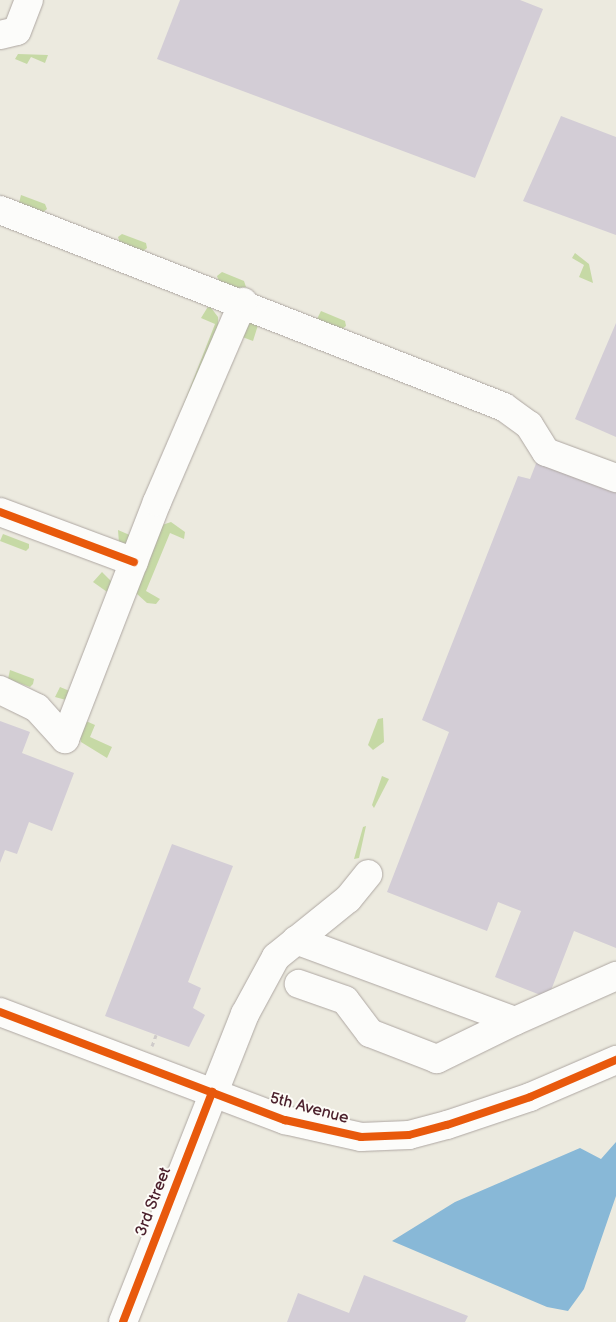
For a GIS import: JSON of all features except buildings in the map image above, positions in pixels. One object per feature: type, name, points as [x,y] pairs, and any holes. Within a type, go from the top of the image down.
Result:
[{"type":"street","points":[[0,35],[17,31],[29,0]]},
{"type":"street","points":[[0,210],[243,302],[504,406],[529,425],[546,452],[616,478]]},
{"type":"street","points":[[0,690],[37,708],[65,739],[134,562],[243,302]]},
{"type":"street","points":[[0,512],[134,562]]},
{"type":"street","name":"3rd Street","points":[[122,1322],[212,1092],[245,1014],[276,957],[348,899],[368,874]]},
{"type":"street","points":[[296,940],[515,1021]]},
{"type":"street","points":[[345,1000],[359,964]]},
{"type":"street","points":[[299,984],[345,1000],[370,1033],[437,1059],[515,1021],[616,976]]},
{"type":"street","name":"5th Avenue","points":[[0,1012],[285,1120],[361,1137],[409,1135],[530,1097],[616,1060]]},
{"type":"green space","points":[[18,54],[48,55],[45,63],[31,57],[27,64],[15,59]]},
{"type":"green space","points":[[21,195],[45,204],[47,209],[42,213],[19,203]]},
{"type":"green space","points":[[122,234],[146,243],[147,248],[143,251],[120,243],[118,237]]},
{"type":"green space","points":[[575,253],[589,264],[593,283],[579,277],[584,265],[572,258]]},
{"type":"green space","points":[[222,272],[244,281],[246,287],[241,290],[219,282],[217,276]]},
{"type":"green space","points":[[209,305],[218,317],[218,325],[137,535],[128,544],[119,543],[118,530],[132,536],[215,324],[201,318]]},
{"type":"green space","points":[[321,311],[345,321],[346,326],[342,329],[317,319]]},
{"type":"green space","points":[[246,322],[259,322],[253,341],[237,335]]},
{"type":"green space","points":[[171,522],[185,532],[184,539],[170,533],[146,591],[160,599],[156,604],[147,603],[136,593],[162,525]]},
{"type":"green space","points":[[3,534],[29,544],[29,548],[26,551],[0,541]]},
{"type":"green space","points":[[102,572],[111,581],[111,604],[75,695],[66,700],[55,697],[60,687],[72,692],[110,594],[93,582]]},
{"type":"green space","points":[[10,670],[34,679],[33,684],[30,687],[8,679]]},
{"type":"green space","points":[[383,718],[384,742],[373,750],[368,745],[378,719]]},
{"type":"green space","points":[[86,721],[95,725],[90,737],[112,747],[107,758],[81,742],[79,732]]},
{"type":"green space","points":[[382,776],[389,779],[374,808],[372,805]]},
{"type":"green space","points":[[366,826],[359,858],[354,859],[363,827]]},
{"type":"water","points":[[616,1142],[616,1196],[584,1289],[568,1311],[547,1307],[392,1241],[455,1202],[580,1148],[601,1159]]},
{"type":"cycle path","points":[[0,512],[134,562]]},
{"type":"cycle path","points":[[0,1012],[285,1120],[361,1137],[409,1135],[447,1125],[530,1097],[616,1060]]},
{"type":"cycle path","points":[[123,1322],[212,1092]]}]
